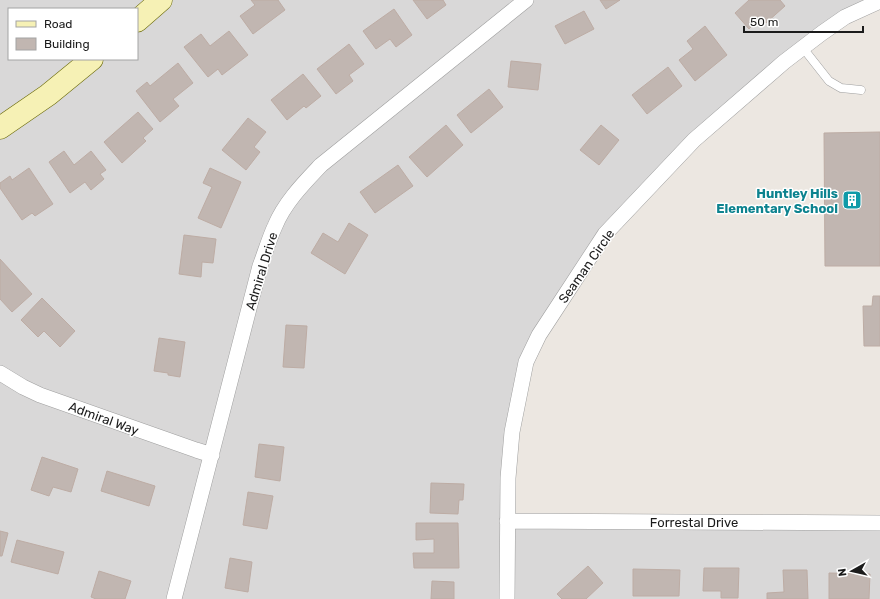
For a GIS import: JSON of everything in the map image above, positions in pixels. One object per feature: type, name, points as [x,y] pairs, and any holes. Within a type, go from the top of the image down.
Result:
[{"type":"street","points":[[138,20],[161,0]]},
{"type":"street","name":"Admiral Drive","points":[[174,599],[260,266],[275,225],[286,206],[304,183],[321,165],[526,0]]},
{"type":"street","name":"Seaman Circle","points":[[507,599],[508,478],[512,432],[526,362],[539,335],[605,234],[694,140],[784,62],[846,17],[880,1]]},
{"type":"street","points":[[0,128],[48,95],[91,60]]},
{"type":"street","name":"Admiral Way","points":[[0,373],[40,395],[212,455]]},
{"type":"street","name":"Forrestal Drive","points":[[507,522],[880,523]]},
{"type":"lane","points":[[803,48],[829,81],[841,88],[861,90]]},
{"type":"shaded area","points":[[0,0],[864,0],[814,31],[726,106],[609,239],[520,370],[514,523],[880,525],[880,599],[0,599]]},
{"type":"building","points":[[251,0],[278,0],[285,10],[253,34],[240,16],[255,5]]},
{"type":"building","points":[[413,0],[443,0],[446,5],[427,19]]},
{"type":"building","points":[[600,0],[620,0],[606,9]]},
{"type":"building","points":[[749,0],[780,0],[785,6],[766,23],[761,17],[749,29],[735,13]]},
{"type":"building","points":[[394,9],[412,35],[396,47],[390,39],[376,49],[363,31]]},
{"type":"building","points":[[584,11],[594,29],[565,44],[555,26]]},
{"type":"building","points":[[705,26],[727,55],[695,81],[679,60],[693,49],[687,41]]},
{"type":"building","points":[[229,31],[248,55],[222,75],[218,69],[208,77],[184,47],[201,34],[210,46]]},
{"type":"building","points":[[349,44],[364,64],[349,75],[353,81],[336,94],[317,69]]},
{"type":"building","points":[[511,61],[541,64],[538,90],[508,87]]},
{"type":"building","points":[[178,63],[193,83],[173,99],[179,106],[160,122],[136,91],[147,82],[150,86]]},
{"type":"building","points":[[668,67],[682,86],[647,114],[632,95]]},
{"type":"building","points":[[303,74],[321,96],[306,108],[304,106],[287,120],[271,100]]},
{"type":"building","points":[[489,89],[503,107],[471,133],[457,115]]},
{"type":"building","points":[[138,112],[153,129],[143,138],[146,141],[122,163],[104,142]]},
{"type":"building","points":[[248,118],[266,132],[254,147],[260,152],[246,170],[222,150]]},
{"type":"building","points":[[446,125],[463,145],[427,177],[409,157]]},
{"type":"building","points":[[601,125],[619,140],[599,165],[580,150]]},
{"type":"building","name":"Huntley Hills Elementary School","points":[[880,132],[880,266],[825,266],[824,133]]},
{"type":"building","points":[[64,151],[74,165],[91,151],[106,170],[100,174],[104,179],[91,190],[85,182],[70,193],[49,162]]},
{"type":"building","points":[[398,165],[413,186],[375,213],[360,192]]},
{"type":"building","points":[[29,168],[53,204],[35,216],[32,213],[22,220],[0,188],[0,183],[10,176],[12,180]]},
{"type":"building","points":[[210,168],[241,182],[221,228],[198,218],[212,187],[203,183]]},
{"type":"building","points":[[349,223],[368,235],[345,274],[311,253],[323,233],[338,242]]},
{"type":"building","points":[[184,235],[216,239],[213,263],[202,262],[201,277],[179,274]]},
{"type":"building","points":[[0,259],[32,294],[12,312],[0,299]]},
{"type":"building","points":[[873,296],[880,296],[880,346],[864,346],[863,306],[872,306]]},
{"type":"building","points":[[42,298],[75,331],[60,347],[44,331],[38,337],[21,320]]},
{"type":"building","points":[[286,325],[307,326],[304,368],[283,367]]},
{"type":"building","points":[[159,338],[185,342],[180,377],[154,371]]},
{"type":"building","points":[[259,444],[284,447],[280,481],[255,477]]},
{"type":"building","points":[[42,457],[78,469],[71,492],[53,487],[49,496],[31,490]]},
{"type":"building","points":[[107,471],[155,486],[149,506],[101,491]]},
{"type":"building","points":[[431,483],[464,484],[463,500],[459,500],[458,514],[430,513]]},
{"type":"building","points":[[248,492],[273,496],[267,529],[243,525]]},
{"type":"building","points":[[416,523],[458,523],[459,568],[414,568],[413,553],[434,553],[434,539],[416,540]]},
{"type":"building","points":[[0,531],[8,533],[2,556],[0,556]]},
{"type":"building","points":[[17,540],[64,552],[58,574],[11,562]]},
{"type":"building","points":[[230,558],[252,562],[248,592],[225,588]]},
{"type":"building","points":[[588,566],[603,583],[586,599],[562,599],[557,594]]},
{"type":"building","points":[[704,568],[739,568],[738,598],[721,598],[721,591],[703,591]]},
{"type":"building","points":[[633,569],[680,570],[679,596],[633,596]]},
{"type":"building","points":[[783,570],[807,570],[808,599],[767,599],[767,593],[784,592]]},
{"type":"building","points":[[99,571],[131,581],[125,599],[96,599],[91,597]]},
{"type":"building","points":[[829,573],[870,574],[869,599],[829,599]]},
{"type":"building","points":[[432,581],[454,582],[454,599],[431,599]]},
{"type":"place","name":"Huntley Hills Elementary School","points":[[852,200]]}]
